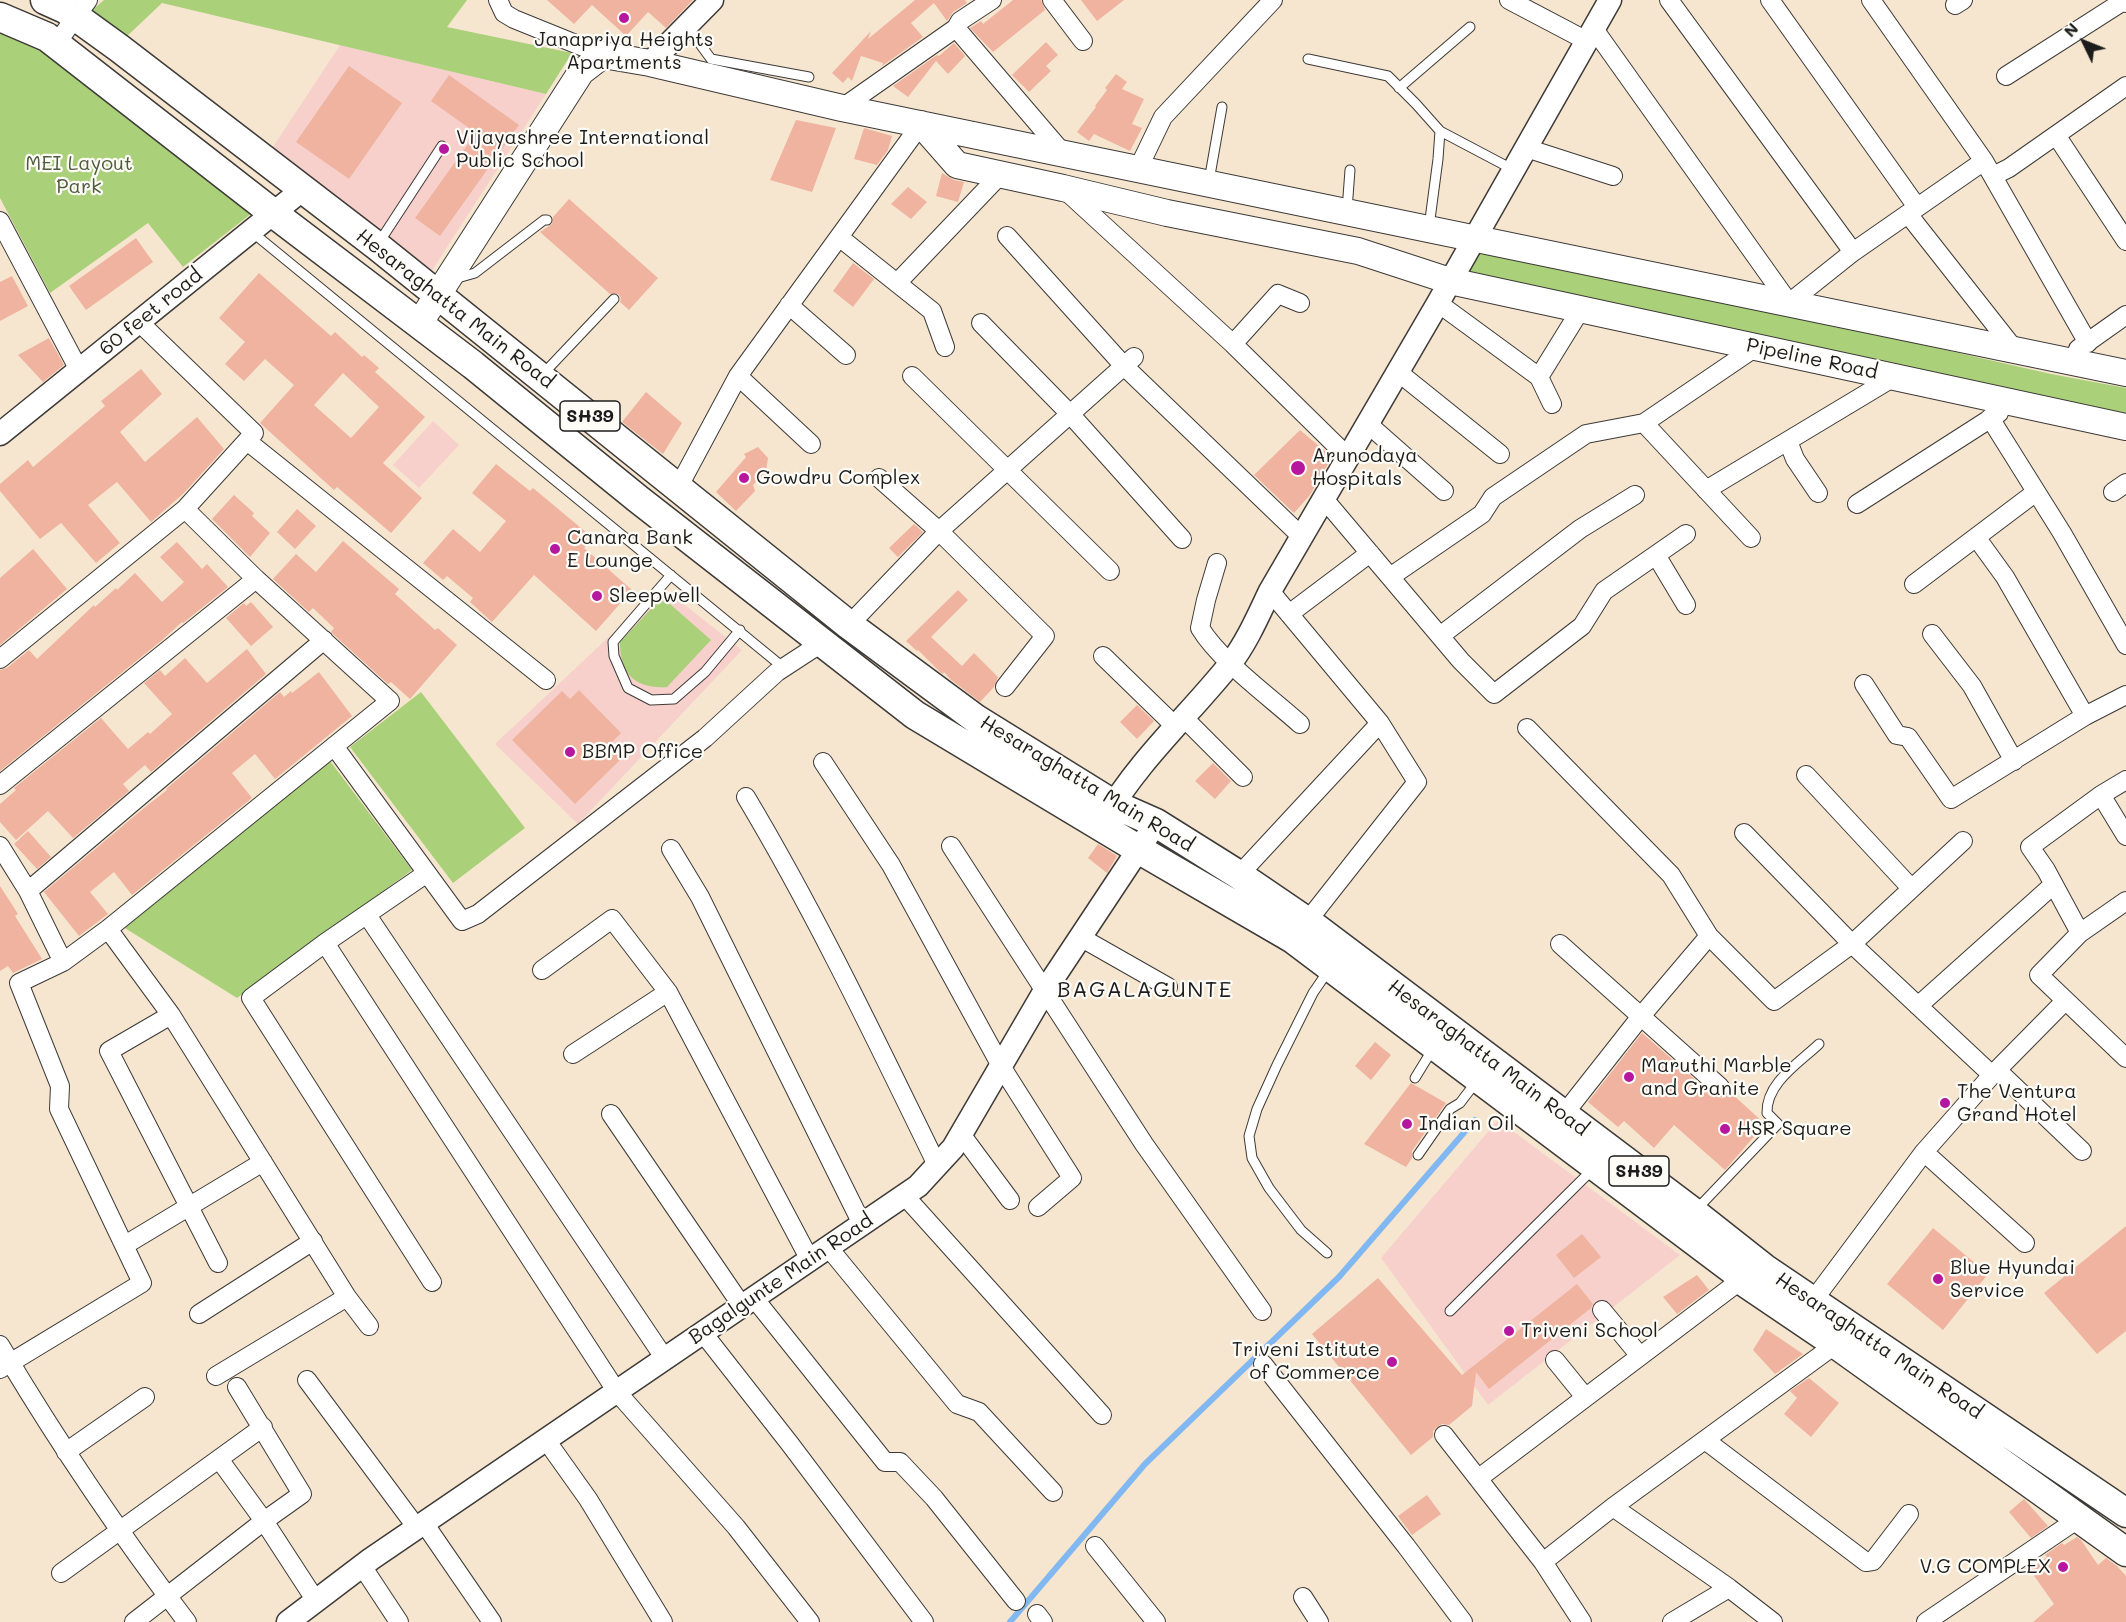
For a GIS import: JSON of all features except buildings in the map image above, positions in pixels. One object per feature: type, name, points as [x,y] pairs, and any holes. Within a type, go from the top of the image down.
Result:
[{"type":"main road","name":"Hesaraghatta Main Road","points":[[69,5],[302,190],[377,246],[442,287],[541,376],[849,625],[1107,815],[1138,849],[1300,930],[1331,967],[1479,1078],[1557,1123],[1693,1212],[1764,1268],[1812,1302],[1845,1337],[2078,1519],[2126,1552]]},
{"type":"main road","points":[[0,16],[51,40],[473,365],[638,499],[915,715],[1107,815]]},
{"type":"main road","points":[[419,324],[581,72],[603,55],[650,63],[842,108],[2126,373]]},
{"type":"main road","name":"Pipeline Road","points":[[921,124],[957,165],[1167,213],[1358,252],[1450,281],[2126,427]]},
{"type":"main road","name":"Hesaraghatta Main Road","points":[[1107,815],[1156,823],[1239,875],[1300,930],[1557,1123],[1596,1166],[1737,1273],[1741,1280],[1845,1337],[2126,1513]]},
{"type":"street","points":[[0,6],[2,0]]},
{"type":"street","points":[[498,0],[504,13],[514,19],[603,55]]},
{"type":"street","points":[[650,63],[712,0]]},
{"type":"street","points":[[842,108],[992,0]]},
{"type":"street","points":[[1052,0],[1083,41]]},
{"type":"street","points":[[1138,169],[1163,117],[1272,0]]},
{"type":"street","points":[[1509,0],[1590,35],[1789,303],[1852,252],[1912,211],[1989,168],[2009,168],[2126,86]]},
{"type":"street","points":[[1107,815],[1179,721],[1230,663],[1247,639],[1270,591],[1438,303],[1610,0]]},
{"type":"street","points":[[1669,0],[1852,252]]},
{"type":"street","points":[[1770,0],[1912,211],[2015,350]]},
{"type":"street","points":[[1871,0],[1989,168],[2088,343]]},
{"type":"street","points":[[2006,76],[2125,1]]},
{"type":"street","points":[[51,40],[69,5]]},
{"type":"street","points":[[956,28],[1063,153]]},
{"type":"street","points":[[679,486],[738,376],[921,124]]},
{"type":"street","points":[[2056,135],[2126,241]]},
{"type":"street","points":[[1526,148],[1613,176]]},
{"type":"street","points":[[897,283],[1000,175]]},
{"type":"street","points":[[1063,188],[1233,344],[1348,457]]},
{"type":"street","name":"60 feet road","points":[[0,434],[302,190]]},
{"type":"street","points":[[0,221],[80,370]]},
{"type":"street","points":[[1007,236],[1302,537]]},
{"type":"street","points":[[839,237],[932,311],[945,346]]},
{"type":"street","points":[[1233,344],[1278,294],[1300,303]]},
{"type":"street","points":[[1438,303],[1539,377],[1552,404]]},
{"type":"street","points":[[789,305],[846,355]]},
{"type":"street","points":[[1539,377],[1581,309]]},
{"type":"street","points":[[2062,360],[2126,315]]},
{"type":"street","points":[[0,659],[185,509],[254,433],[139,322]]},
{"type":"street","points":[[981,323],[1071,415],[1182,539]]},
{"type":"street","points":[[1390,577],[1482,514],[1493,497],[1586,434],[1644,423],[1756,347]]},
{"type":"street","points":[[849,625],[939,531],[1129,362]]},
{"type":"street","points":[[1398,372],[1500,454]]},
{"type":"street","points":[[738,376],[811,444]]},
{"type":"street","points":[[912,376],[1110,571]]},
{"type":"street","points":[[1706,490],[1894,377]]},
{"type":"street","points":[[1857,504],[2016,403]]},
{"type":"street","points":[[1990,418],[2126,645]]},
{"type":"street","points":[[1644,423],[1750,538]]},
{"type":"street","points":[[1368,424],[1444,491]]},
{"type":"street","points":[[247,441],[546,680]]},
{"type":"street","points":[[1788,441],[1795,459],[1818,493]]},
{"type":"street","points":[[879,478],[939,531],[1045,636],[1005,687]]},
{"type":"street","points":[[1914,584],[2036,492]]},
{"type":"street","points":[[1440,636],[1580,530],[1635,495]]},
{"type":"street","points":[[1323,500],[1461,662],[1494,694],[1582,626],[1604,591],[1686,534]]},
{"type":"street","points":[[5,1366],[142,1283],[59,1109],[60,1086],[19,983],[63,962],[108,929],[390,701],[256,579],[185,509]]},
{"type":"street","points":[[1976,537],[2005,577],[2085,716]]},
{"type":"street","points":[[1289,614],[1370,553]]},
{"type":"street","points":[[1656,555],[1686,605]]},
{"type":"street","points":[[1217,563],[1200,628],[1207,640],[1230,663],[1300,724]]},
{"type":"street","points":[[0,785],[256,579]]},
{"type":"street","points":[[1270,591],[1380,723],[1417,782],[1300,930]]},
{"type":"street","points":[[1932,634],[1972,686],[2014,761]]},
{"type":"street","points":[[28,891],[324,640]]},
{"type":"street","points":[[334,746],[462,921],[478,914],[705,738],[784,668],[823,642]]},
{"type":"street","points":[[1103,656],[1243,777]]},
{"type":"street","points":[[1864,684],[1897,735],[1908,737],[1951,799],[2085,716],[2126,695]]},
{"type":"street","points":[[1239,875],[1380,723]]},
{"type":"street","points":[[1527,728],[1671,875],[1709,936],[1774,1001],[1852,944],[1963,841]]},
{"type":"street","points":[[822,762],[891,865],[1001,1066],[1072,1178],[1038,1207]]},
{"type":"street","points":[[1806,775],[1911,888]]},
{"type":"street","points":[[2080,933],[2046,870],[2030,847],[2101,795],[2126,780]]},
{"type":"street","points":[[2101,795],[2126,837]]},
{"type":"street","points":[[746,797],[821,928],[937,1165]]},
{"type":"street","name":"Bagalgunte Main Road","points":[[288,1622],[362,1566],[918,1186],[953,1148],[1044,992],[1156,823]]},
{"type":"street","points":[[1744,833],[1852,944],[1918,1006],[2082,1151]]},
{"type":"street","points":[[0,846],[28,891],[63,962]]},
{"type":"street","points":[[951,846],[1144,1144],[1262,1311]]},
{"type":"street","points":[[671,849],[700,897],[862,1224]]},
{"type":"street","points":[[427,873],[251,998],[432,1282]]},
{"type":"street","points":[[1918,1006],[2053,885]]},
{"type":"street","points":[[2126,901],[2080,933],[2039,975],[2126,1058]]},
{"type":"street","points":[[367,915],[664,1359]]},
{"type":"street","points":[[542,970],[612,919],[668,992],[819,1253],[957,1404],[979,1412],[1053,1492]]},
{"type":"street","points":[[108,929],[171,1015],[347,1297],[369,1326]]},
{"type":"street","points":[[1557,1123],[1642,1015],[1709,936]]},
{"type":"street","points":[[1080,937],[1168,987]]},
{"type":"street","points":[[326,943],[617,1392],[736,1527],[810,1622]]},
{"type":"street","points":[[1560,944],[1720,1087]]},
{"type":"street","points":[[573,1054],[668,992]]},
{"type":"street","points":[[1812,1302],[1924,1152],[1995,1073],[2065,1001]]},
{"type":"street","points":[[171,1015],[109,1051],[218,1263]]},
{"type":"street","points":[[611,1114],[748,1302],[885,1462],[900,1462],[934,1498],[1016,1600]]},
{"type":"street","points":[[961,1134],[1010,1200]]},
{"type":"street","points":[[1924,1152],[2025,1244]]},
{"type":"street","points":[[125,1245],[263,1162]]},
{"type":"street","points":[[904,1195],[1102,1415]]},
{"type":"street","points":[[199,1314],[314,1241]]},
{"type":"street","points":[[1479,1478],[1741,1280]]},
{"type":"street","points":[[216,1376],[347,1297]]},
{"type":"street","points":[[1602,1310],[1640,1356]]},
{"type":"street","points":[[703,1333],[924,1622]]},
{"type":"street","points":[[1543,1562],[1613,1507],[1845,1337]]},
{"type":"street","points":[[0,1345],[5,1366],[119,1530],[187,1622]]},
{"type":"street","points":[[1555,1360],[1585,1397]]},
{"type":"street","points":[[1263,1364],[1463,1622]]},
{"type":"street","points":[[307,1380],[492,1622]]},
{"type":"street","points":[[134,1622],[302,1494],[237,1387]]},
{"type":"street","points":[[66,1452],[145,1397]]},
{"type":"street","points":[[61,1573],[263,1427]]},
{"type":"street","points":[[1444,1435],[1543,1562],[1582,1622]]},
{"type":"street","points":[[546,1440],[588,1499],[663,1622]]},
{"type":"street","points":[[1705,1440],[1866,1562],[1874,1561],[1909,1514]]},
{"type":"street","points":[[219,1459],[264,1521],[316,1601]]},
{"type":"street","points":[[1613,1507],[1773,1622]]},
{"type":"street","points":[[1926,1622],[2078,1519]]},
{"type":"street","points":[[1095,1546],[1156,1622]]},
{"type":"street","points":[[362,1566],[394,1620]]},
{"type":"street","points":[[1672,1622],[1728,1588]]},
{"type":"street","points":[[1303,1597],[1319,1622]]},
{"type":"lane","points":[[687,26],[711,59],[809,77]]},
{"type":"lane","points":[[1399,88],[1470,27]]},
{"type":"lane","points":[[1308,59],[1388,76],[1440,131],[1514,170]]},
{"type":"lane","points":[[1208,183],[1222,107]]},
{"type":"lane","points":[[1429,229],[1440,131]]},
{"type":"lane","points":[[377,246],[442,146]]},
{"type":"lane","points":[[1347,212],[1350,170]]},
{"type":"lane","points":[[442,287],[475,273],[547,220]]},
{"type":"lane","points":[[251,231],[784,668]]},
{"type":"lane","points":[[541,376],[614,299]]},
{"type":"lane","points":[[671,575],[613,642],[614,656],[628,688],[651,700],[674,699],[705,672],[740,630]]},
{"type":"lane","points":[[1327,1253],[1301,1230],[1269,1188],[1252,1158],[1249,1136],[1257,1109],[1276,1065],[1313,993],[1331,967]]},
{"type":"lane","points":[[1693,1212],[1778,1124],[1767,1113],[1767,1102],[1775,1085],[1819,1044]]},
{"type":"lane","points":[[1415,1078],[1436,1045]]},
{"type":"lane","points":[[1418,1155],[1450,1109],[1460,1103],[1479,1078]]},
{"type":"lane","points":[[1450,1311],[1596,1166]]},
{"type":"shaded area","name":"Vijayashree International Public School","points":[[340,45],[546,94],[431,272],[269,153]]},
{"type":"shaded area","points":[[433,421],[459,445],[419,488],[393,465]]},
{"type":"shaded area","points":[[657,583],[742,650],[578,824],[495,744],[615,631]]},
{"type":"shaded area","name":"Triveni School","points":[[1498,1120],[1680,1255],[1488,1405],[1381,1258]]},
{"type":"green space","points":[[104,0],[467,0],[447,27],[572,53],[546,94],[162,3],[124,39],[91,11]]},
{"type":"green space","name":"MEI Layout Park","points":[[0,29],[57,55],[252,213],[183,267],[148,223],[50,293],[0,198]]},
{"type":"green space","points":[[1479,244],[2051,374],[2126,388],[2126,420],[1460,279]]},
{"type":"green space","points":[[662,597],[711,640],[667,687],[656,687],[638,682],[626,671],[620,642]]},
{"type":"green space","points":[[421,692],[525,828],[453,883],[350,747]]},
{"type":"green space","points":[[327,757],[412,870],[237,998],[120,925]]},
{"type":"waterway","points":[[1010,1622],[1145,1464],[1339,1277],[1475,1120]]},
{"type":"place","name":"Janapriya Heights Apartments","points":[[624,18]]},
{"type":"place","name":"Vijayashree International Public School","points":[[444,149]]},
{"type":"place","name":"Arunodaya Hospitals","points":[[1298,468]]},
{"type":"place","name":"Gowdru Complex","points":[[744,478]]},
{"type":"place","name":"Canara Bank E Lounge","points":[[555,549]]},
{"type":"place","name":"Sleepwell","points":[[597,596]]},
{"type":"place","name":"BBMP Office","points":[[570,752]]},
{"type":"place","name":"Maruthi Marble and Granite","points":[[1629,1077]]},
{"type":"place","name":"The Ventura Grand Hotel","points":[[1945,1103]]},
{"type":"place","name":"Indian Oil","points":[[1407,1124]]},
{"type":"place","name":"HSR Square","points":[[1725,1129]]},
{"type":"place","name":"Blue Hyundai Service","points":[[1938,1279]]},
{"type":"place","name":"Triveni School","points":[[1509,1331]]},
{"type":"place","name":"Triveni Istitute of Commerce","points":[[1392,1362]]},
{"type":"place","name":"V.G COMPLEX","points":[[2063,1567]]},
{"type":"district","name":"BAGALAGUNTE","points":[[1145,990]]}]
